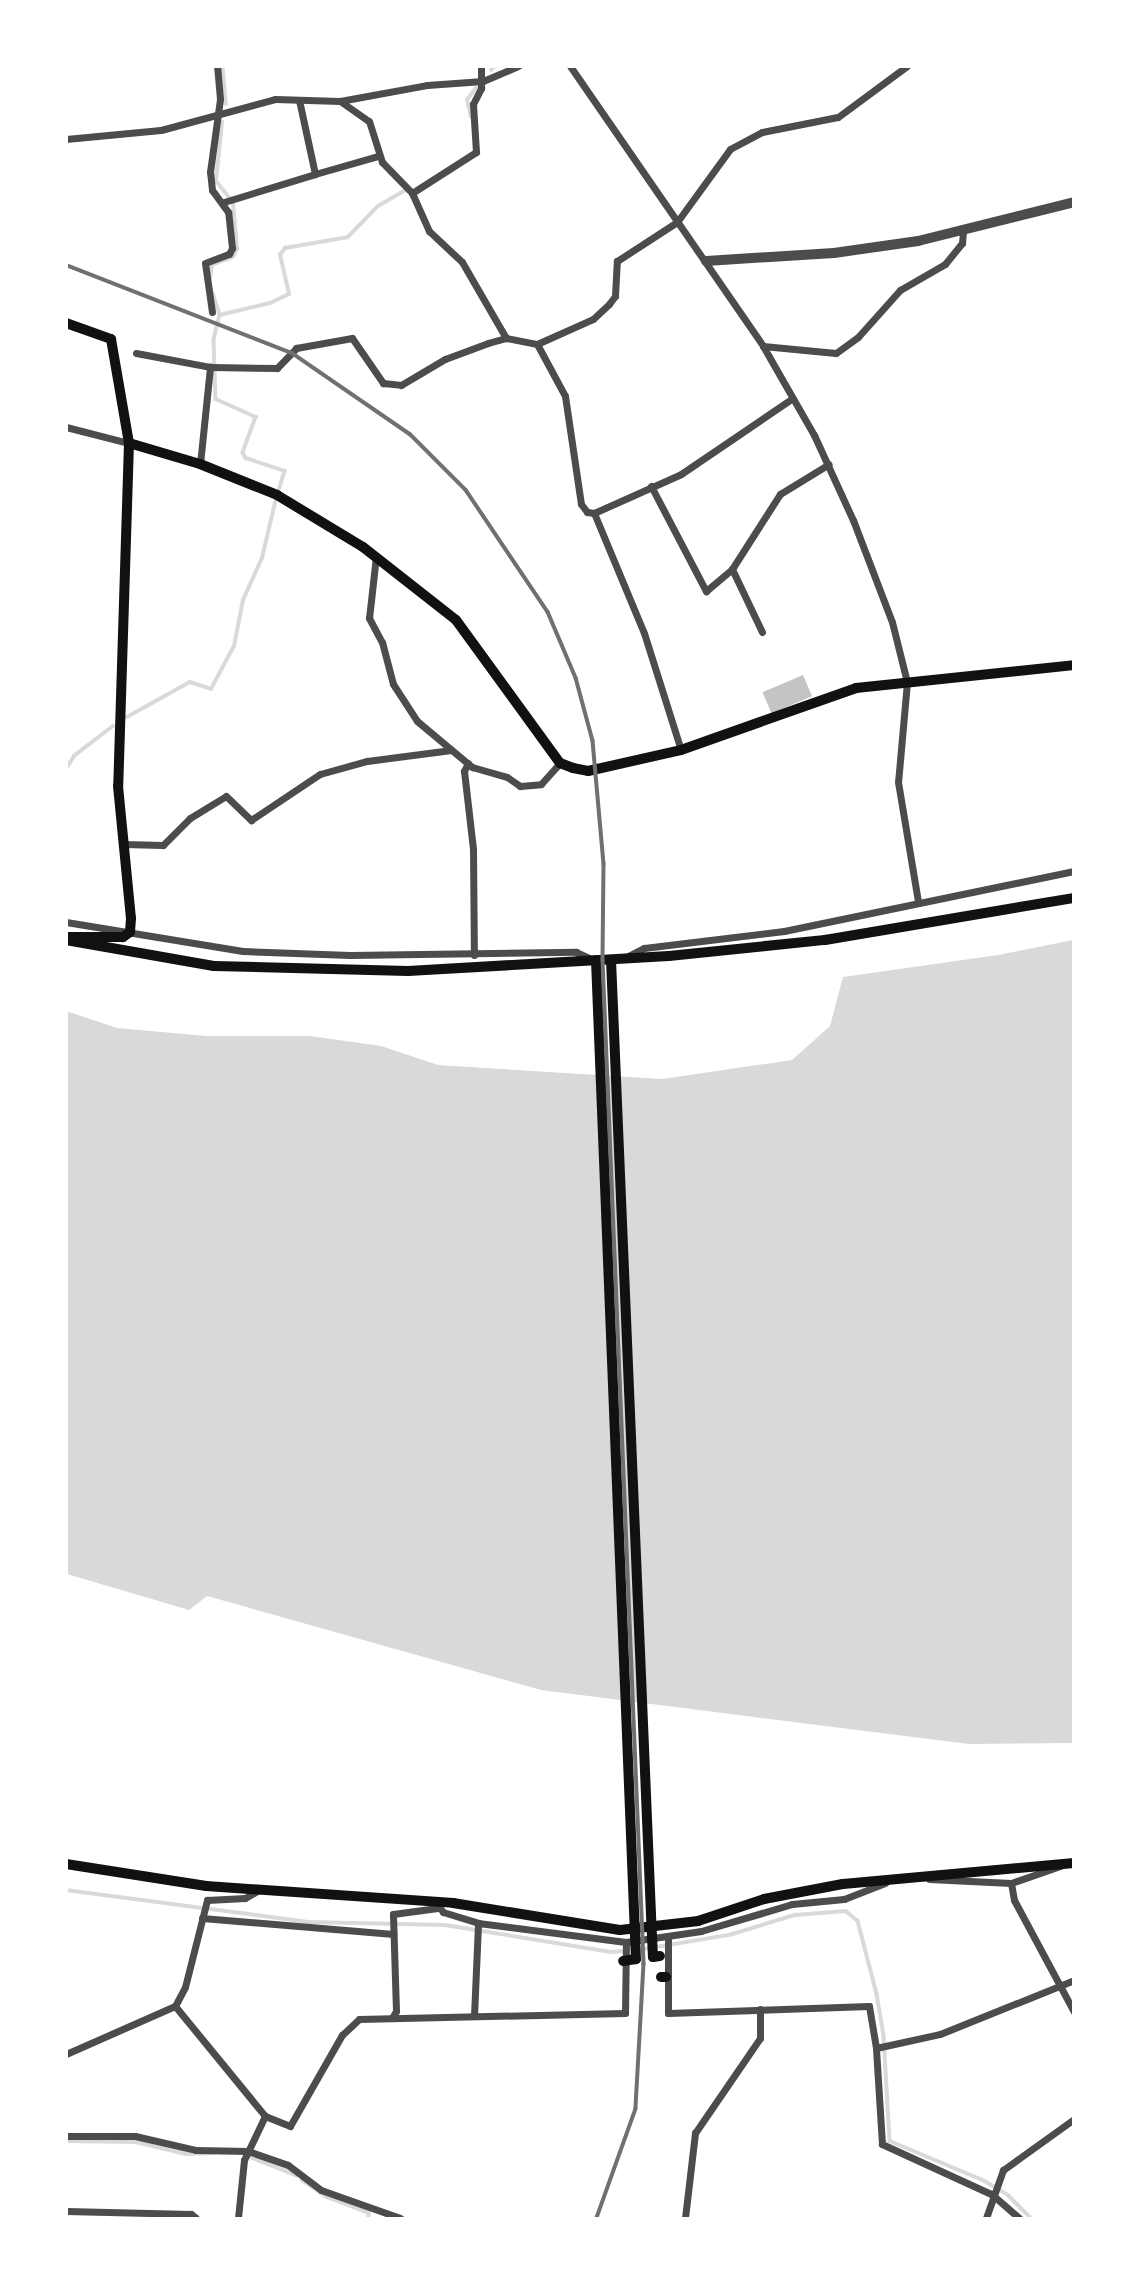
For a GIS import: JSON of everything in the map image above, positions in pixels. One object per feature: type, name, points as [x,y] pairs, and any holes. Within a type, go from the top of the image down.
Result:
[{"type":"main road","points":[[66,323],[111,339],[129,443],[118,744],[130,932],[123,937],[66,938]]},
{"type":"main road","points":[[129,443],[200,464],[303,508],[376,556],[456,620],[561,763],[588,771],[681,750],[828,696],[907,682],[1073,665]]},
{"type":"main road","points":[[66,938],[214,966],[308,971],[408,971],[615,962],[825,940],[1073,898]]},
{"type":"main road","points":[[615,962],[649,1889],[653,1957],[664,1955]]},
{"type":"main road","points":[[596,963],[634,1890],[636,1959],[625,1962]]},
{"type":"main road","points":[[66,1864],[257,1891],[437,1905],[588,1927],[646,1929],[698,1921],[799,1891],[1069,1864]]},
{"type":"street","points":[[217,66],[218,115],[210,172],[212,190],[228,200],[379,156]]},
{"type":"street","points":[[412,193],[476,152],[473,104],[483,81],[481,66]]},
{"type":"street","points":[[66,139],[161,131],[275,99],[340,101],[427,85],[483,81],[518,66]]},
{"type":"street","points":[[570,66],[763,346],[829,464],[892,622],[907,682],[898,782],[918,901]]},
{"type":"street","points":[[136,353],[214,367],[277,368],[296,348],[352,338],[383,383],[401,386],[445,359],[506,338],[537,344],[593,319],[615,296],[617,261],[677,222],[730,149],[745,138],[838,117],[906,66]]},
{"type":"street","points":[[299,100],[315,174]]},
{"type":"street","points":[[340,101],[369,121],[379,156],[412,193],[429,231],[462,262],[506,338]]},
{"type":"street","points":[[212,312],[205,263],[229,254],[232,248],[228,200]]},
{"type":"street","points":[[706,261],[834,253],[963,231],[1073,202]]},
{"type":"street","points":[[763,346],[836,353],[858,337],[900,290],[945,264],[962,243],[963,231]]},
{"type":"street","points":[[537,344],[565,396],[581,503],[586,512],[594,513],[703,462],[793,398]]},
{"type":"street","points":[[200,464],[214,367]]},
{"type":"street","points":[[66,427],[129,443]]},
{"type":"street","points":[[651,486],[706,591],[732,569],[780,494],[829,464]]},
{"type":"street","points":[[594,513],[644,633],[681,750]]},
{"type":"street","points":[[376,556],[367,607],[393,684],[417,721],[468,762],[520,786],[541,784],[561,763]]},
{"type":"street","points":[[732,569],[762,632]]},
{"type":"street","points":[[123,844],[163,845],[190,818],[226,796],[251,820],[320,774],[388,757],[451,750]]},
{"type":"street","points":[[468,762],[464,771],[473,849],[474,955]]},
{"type":"street","points":[[615,962],[644,948],[784,931],[918,901],[1073,871]]},
{"type":"street","points":[[66,922],[243,951],[474,955],[576,951],[596,963]]},
{"type":"street","points":[[928,1878],[1011,1883],[1069,1864]]},
{"type":"street","points":[[392,2018],[396,2011],[393,1914],[437,1905],[478,1926],[626,1944],[668,1940],[792,1904],[844,1899],[889,1882]]},
{"type":"street","points":[[1011,1883],[1014,1900],[1073,2012]]},
{"type":"street","points":[[66,2054],[175,2006],[185,1987],[207,1900],[252,1897],[257,1891]]},
{"type":"street","points":[[202,1918],[393,1932]]},
{"type":"street","points":[[474,2016],[478,1926]]},
{"type":"street","points":[[668,1940],[663,1977],[668,2013],[869,2006],[882,2048],[883,2144],[992,2192],[1019,2218]]},
{"type":"street","points":[[175,2006],[265,2116],[290,2126],[296,2122],[350,2024],[378,2016],[402,2021],[474,2016],[625,2013],[626,1944]]},
{"type":"street","points":[[882,2048],[940,2034],[1073,1980]]},
{"type":"street","points":[[685,2218],[695,2133],[760,2038],[760,2009]]},
{"type":"street","points":[[238,2218],[248,2151],[265,2116]]},
{"type":"street","points":[[986,2218],[992,2192],[1003,2170],[1073,2119]]},
{"type":"street","points":[[66,2136],[135,2136],[196,2150],[248,2151],[288,2165],[321,2190],[400,2218]]},
{"type":"street","points":[[66,2211],[191,2214],[196,2218]]},
{"type":"shaded area","points":[[1073,940],[1073,1743],[969,1744],[541,1690],[207,1596],[189,1610],[67,1574],[66,1011],[117,1028],[206,1036],[310,1036],[381,1046],[438,1065],[662,1079],[792,1060],[830,1026],[843,977],[998,955]]},
{"type":"building","points":[[803,675],[812,696],[771,713],[762,692]]},
{"type":"waterway","points":[[223,66],[226,104]]},
{"type":"waterway","points":[[491,70],[495,66]]},
{"type":"waterway","points":[[471,117],[467,100],[476,88]]},
{"type":"waterway","points":[[210,278],[212,265],[233,257],[237,249],[233,203],[216,181],[222,122]]},
{"type":"waterway","points":[[220,315],[270,303],[289,294],[280,255],[285,248],[348,237],[378,206],[404,191]]},
{"type":"waterway","points":[[213,293],[220,315],[214,339],[216,399],[256,417],[243,453],[246,458],[285,471],[279,491]]},
{"type":"waterway","points":[[127,717],[190,682],[211,689],[234,646],[243,600],[262,558],[275,503]]},
{"type":"waterway","points":[[66,769],[74,756],[113,726]]},
{"type":"waterway","points":[[66,1890],[308,1922],[445,1925],[611,1952],[627,1951]]},
{"type":"waterway","points":[[638,1950],[729,1935],[795,1915],[846,1911],[858,1921],[877,1994],[884,2036],[890,2141],[985,2181],[1008,2195],[1031,2218]]},
{"type":"waterway","points":[[66,2141],[136,2142],[186,2154],[213,2153]]},
{"type":"waterway","points":[[248,2156],[296,2175]]},
{"type":"waterway","points":[[302,2180],[327,2197],[369,2213],[369,2218]]},
{"type":"railway","points":[[66,265],[292,353],[410,434],[466,490],[548,612],[576,678],[593,741],[604,864],[603,960],[644,1964],[636,2109],[597,2218]]}]
